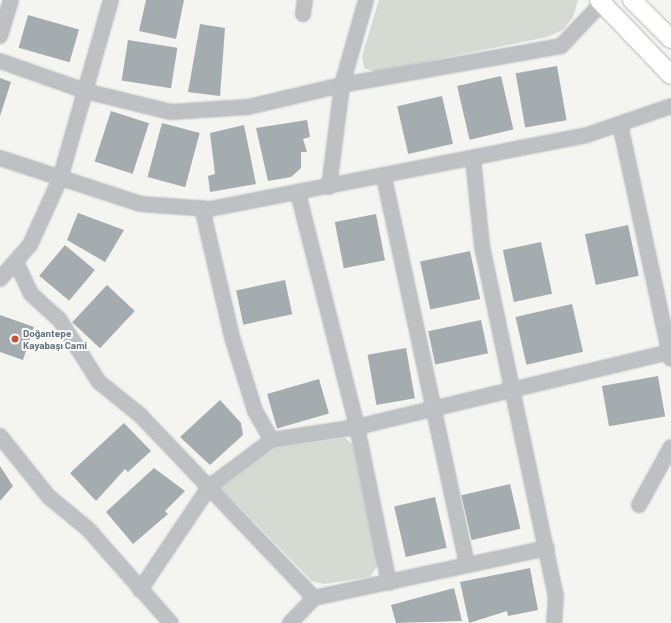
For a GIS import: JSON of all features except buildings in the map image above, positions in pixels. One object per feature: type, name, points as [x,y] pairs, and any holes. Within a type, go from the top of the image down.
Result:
[{"type":"main road","points":[[632,0],[671,39]]},
{"type":"main road","points":[[601,2],[671,74]]},
{"type":"street","points":[[0,36],[11,0]]},
{"type":"street","points":[[0,279],[17,264],[30,245],[60,179],[111,0]]},
{"type":"street","points":[[329,187],[342,85],[366,0]]},
{"type":"street","points":[[0,61],[85,91],[171,112],[248,107],[342,85],[561,46],[601,2]]},
{"type":"street","points":[[0,158],[60,179],[141,204],[202,208],[329,187],[473,159],[620,124],[671,106]]},
{"type":"street","points":[[140,590],[210,486],[272,440],[357,427],[511,393],[670,355],[620,124]]},
{"type":"street","points":[[473,159],[482,246],[511,393],[547,548],[556,596],[554,623]]},
{"type":"street","points":[[384,177],[432,410],[467,565]]},
{"type":"street","points":[[298,192],[357,427],[388,583]]},
{"type":"street","points":[[202,208],[232,337],[255,411],[272,440]]},
{"type":"street","points":[[17,264],[31,294],[58,319],[99,382],[140,415],[210,486],[314,598]]},
{"type":"street","points":[[0,436],[49,497],[88,529],[140,590],[171,623]]},
{"type":"street","points":[[639,505],[671,447]]},
{"type":"street","points":[[290,623],[314,598],[547,548]]},
{"type":"shaded area","points":[[379,0],[578,0],[573,17],[563,30],[547,37],[375,72],[364,68],[362,56]]},
{"type":"shaded area","points":[[345,438],[352,444],[378,565],[370,577],[324,584],[312,581],[221,488],[276,448]]},
{"type":"place","name":"Doğantepe Kayabaşı Cami","points":[[15,339]]}]
